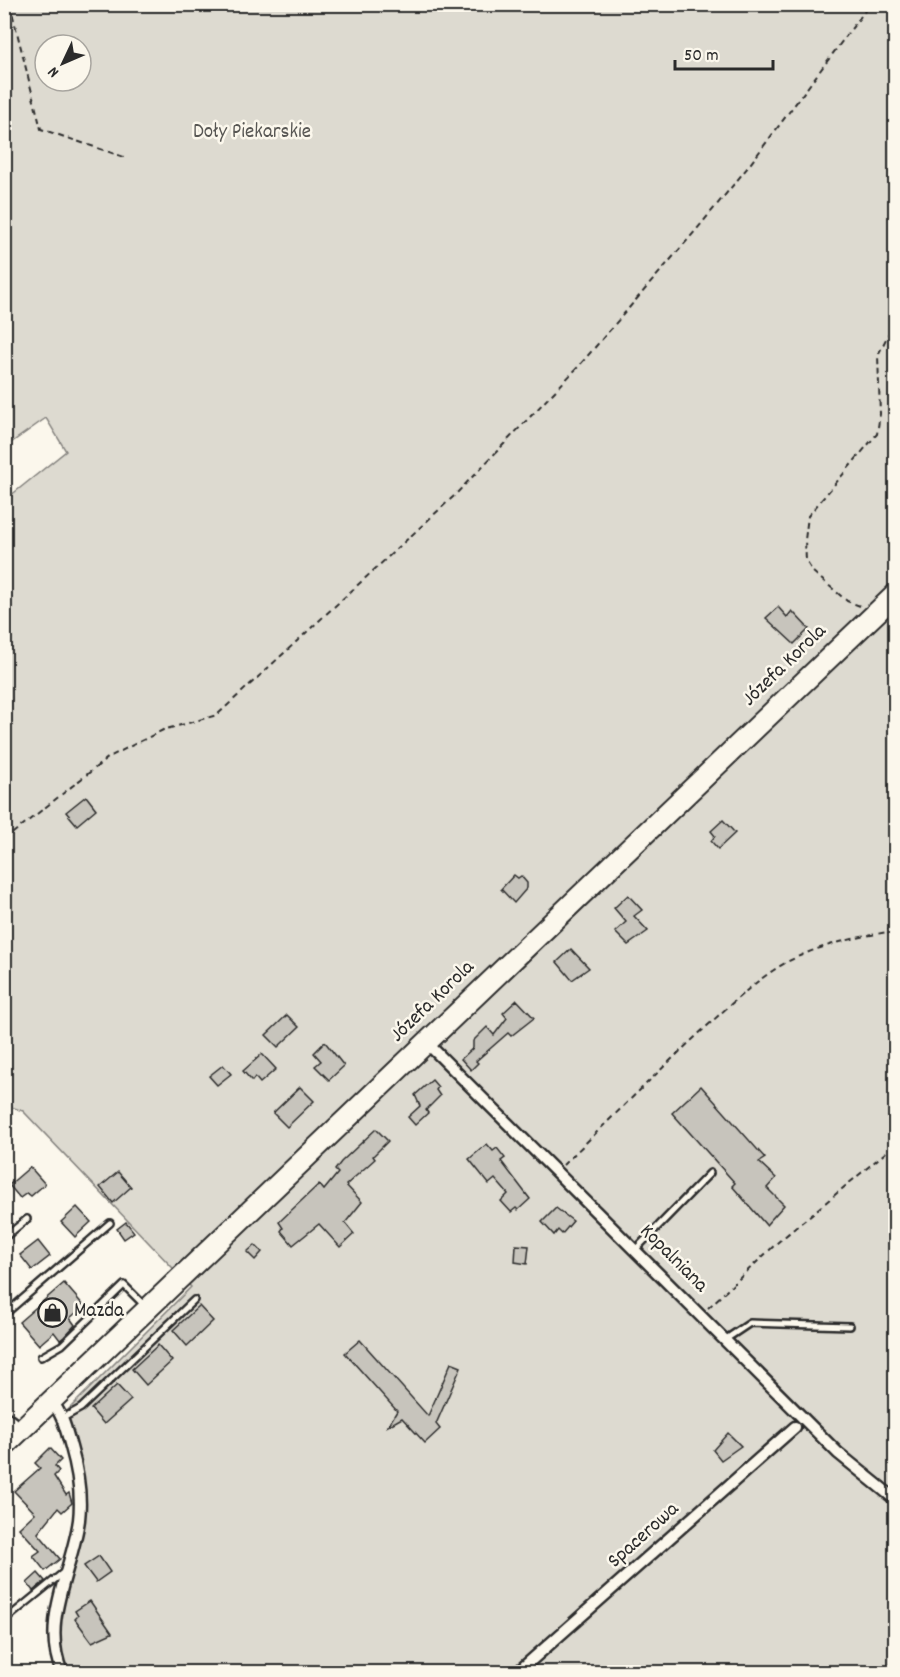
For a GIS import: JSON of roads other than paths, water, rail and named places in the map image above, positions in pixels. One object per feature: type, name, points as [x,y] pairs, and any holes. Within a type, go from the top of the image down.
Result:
[{"type":"highway","name":"Józefa Korola","points":[[4,1446],[896,594]]},
{"type":"street","name":"Kopalniana","points":[[426,1042],[838,1453],[896,1500]]},
{"type":"street","points":[[51,1401],[63,1418],[79,1476],[79,1520],[55,1612],[55,1656],[62,1672]]},
{"type":"street","points":[[4,1416],[21,1430]]},
{"type":"street","name":"Spacerowa","points":[[518,1672],[795,1427]]},
{"type":"lane","points":[[636,1249],[710,1173]]},
{"type":"lane","points":[[4,1238],[27,1219]]},
{"type":"lane","points":[[4,1315],[110,1223]]},
{"type":"lane","points":[[40,1357],[63,1345],[124,1285],[147,1308]]},
{"type":"lane","points":[[63,1418],[81,1408],[194,1300]]},
{"type":"lane","points":[[726,1339],[750,1323],[850,1326]]},
{"type":"lane","points":[[4,1621],[54,1578],[66,1572]]},
{"type":"place","name":"Mazda","points":[[53,1312]]},
{"type":"park label","name":"Doły Piekarskie","points":[[252,133]]}]
